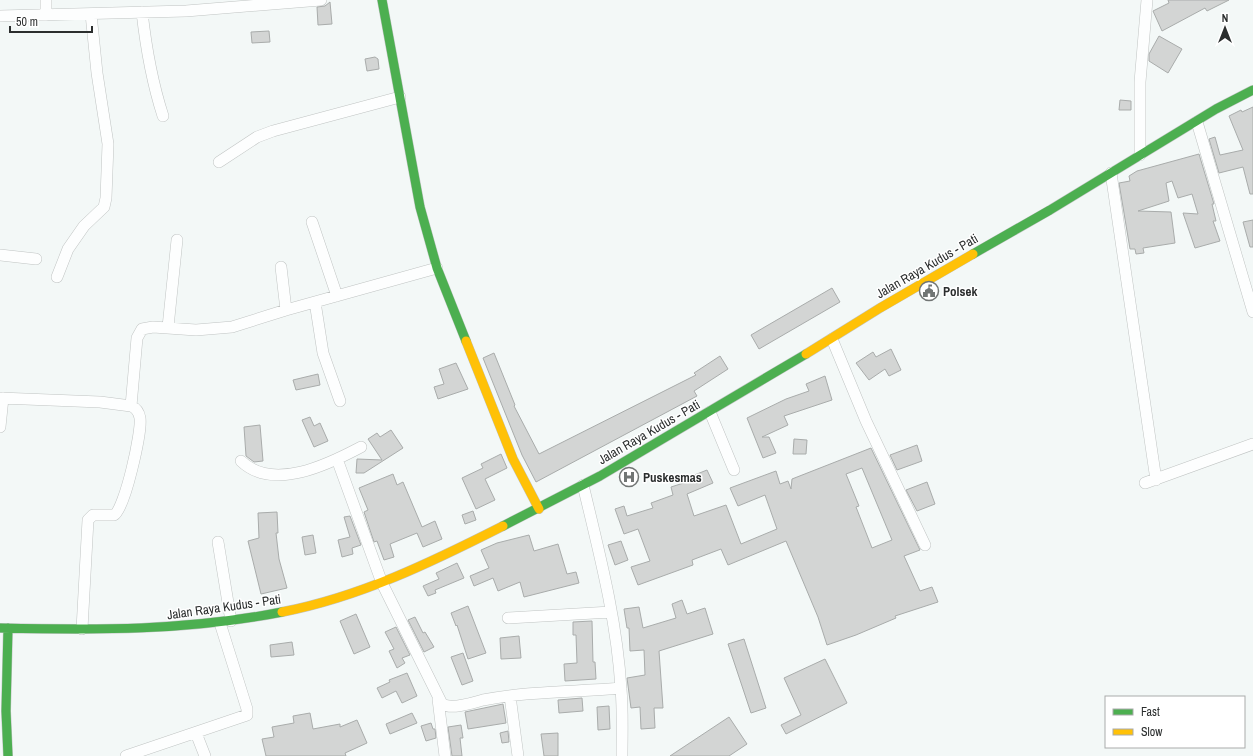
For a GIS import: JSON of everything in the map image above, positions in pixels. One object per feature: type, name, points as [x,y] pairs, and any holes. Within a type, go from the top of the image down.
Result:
[{"type":"main road","points":[[382,0],[420,207],[437,268],[513,459],[539,509]]},
{"type":"main road","name":"Jalan Raya Kudus - Pati","points":[[4,628],[168,628],[225,622],[254,618],[324,603],[382,583],[455,550],[539,509],[583,485],[710,412],[880,308],[1253,90]]},
{"type":"main road","points":[[4,628],[8,756]]},
{"type":"street","points":[[46,0],[46,15]]},
{"type":"street","points":[[0,16],[194,10],[321,0]]},
{"type":"street","points":[[1140,155],[1140,82],[1147,0]]},
{"type":"street","points":[[142,12],[147,52],[155,90],[163,116]]},
{"type":"street","points":[[57,277],[72,243],[84,226],[104,207],[106,198],[108,144],[97,73],[91,14]]},
{"type":"street","points":[[219,162],[257,137],[273,131],[400,97]]},
{"type":"street","points":[[1197,122],[1253,312]]},
{"type":"street","points":[[1110,173],[1156,480]]},
{"type":"street","points":[[312,222],[337,296]]},
{"type":"street","points":[[168,327],[177,240]]},
{"type":"street","points":[[0,255],[36,259]]},
{"type":"street","points":[[281,266],[286,310]]},
{"type":"street","points":[[131,406],[138,333],[142,329],[148,327],[168,327],[216,330],[232,327],[286,310],[437,268]]},
{"type":"street","points":[[315,302],[323,353],[340,400]]},
{"type":"street","points":[[832,338],[866,421],[925,545]]},
{"type":"street","points":[[0,427],[2,398],[92,401],[131,406],[138,412],[140,422],[129,483],[121,507],[118,513],[114,515],[93,515],[88,520],[82,629]]},
{"type":"street","points":[[710,412],[734,470]]},
{"type":"street","points":[[1145,483],[1253,444]]},
{"type":"street","points":[[242,461],[256,472],[283,474],[299,472],[337,460],[361,447]]},
{"type":"street","points":[[337,460],[382,583],[438,699],[446,756]]},
{"type":"street","points":[[583,485],[607,587],[611,612],[621,688],[622,756]]},
{"type":"street","points":[[126,756],[247,715],[247,709],[225,622],[218,542]]},
{"type":"street","points":[[508,618],[611,612]]},
{"type":"street","points":[[438,699],[444,705],[448,706],[510,696],[621,688]]},
{"type":"street","points":[[510,696],[518,756]]},
{"type":"street","points":[[196,733],[205,756]]},
{"type":"building","points":[[1168,0],[1229,0],[1207,11],[1205,8],[1162,31],[1153,11],[1169,3]]},
{"type":"building","points":[[330,2],[332,24],[318,25],[317,7],[325,6]]},
{"type":"building","points":[[269,31],[270,42],[252,43],[251,32]]},
{"type":"building","points":[[1159,36],[1182,49],[1168,73],[1149,61],[1149,54]]},
{"type":"building","points":[[375,57],[378,59],[379,69],[367,71],[365,59]]},
{"type":"building","points":[[1120,100],[1131,101],[1131,110],[1119,110]]},
{"type":"building","points":[[1253,107],[1253,194],[1250,194],[1243,167],[1219,173],[1209,139],[1215,137],[1220,155],[1243,150],[1229,116],[1241,110],[1242,112]]},
{"type":"building","points":[[1199,154],[1214,204],[1212,204],[1216,221],[1213,221],[1220,241],[1195,248],[1183,213],[1198,214],[1192,194],[1178,198],[1172,181],[1166,183],[1169,201],[1138,211],[1171,212],[1175,243],[1143,248],[1144,253],[1136,254],[1135,249],[1130,249],[1119,183],[1130,181],[1129,176],[1137,171]]},
{"type":"building","points":[[1253,220],[1253,247],[1250,247],[1243,222]]},
{"type":"building","points":[[832,288],[840,302],[759,349],[751,335]]},
{"type":"building","points":[[891,349],[901,370],[889,376],[885,369],[869,380],[856,363],[873,352],[876,357]]},
{"type":"building","points":[[494,353],[515,405],[514,406],[539,454],[696,375],[694,373],[720,356],[728,369],[694,391],[697,396],[536,482],[522,455],[483,358]]},
{"type":"building","points":[[456,363],[468,389],[438,399],[434,387],[444,384],[439,369]]},
{"type":"building","points":[[318,374],[320,385],[296,390],[293,380]]},
{"type":"building","points":[[825,376],[832,400],[784,416],[788,425],[762,437],[769,437],[776,453],[763,458],[747,418],[786,399],[809,391],[806,384]]},
{"type":"building","points":[[310,417],[314,426],[320,423],[328,441],[314,447],[302,420]]},
{"type":"building","points":[[260,425],[263,461],[254,462],[246,456],[244,427]]},
{"type":"building","points":[[391,430],[403,448],[364,473],[356,473],[357,459],[382,460],[368,439],[377,433],[380,437]]},
{"type":"building","points":[[794,439],[807,440],[806,454],[793,454]]},
{"type":"building","points":[[917,445],[922,461],[897,470],[890,455]]},
{"type":"building","points":[[871,448],[920,550],[904,556],[920,591],[932,587],[938,602],[895,616],[896,618],[856,635],[827,645],[818,617],[786,541],[728,565],[721,549],[692,560],[693,565],[638,585],[631,567],[650,561],[638,529],[624,534],[615,509],[624,506],[627,516],[653,508],[651,503],[673,495],[671,487],[693,480],[692,476],[707,470],[713,483],[687,494],[694,516],[726,505],[741,544],[777,529],[765,495],[738,506],[730,488],[776,471],[780,484],[788,481],[791,489],[792,479]],"holes":[[[862,468],[892,540],[872,548],[856,507],[859,506],[846,474]]]},
{"type":"building","points":[[501,454],[507,468],[485,479],[495,500],[476,509],[462,478],[483,468],[481,464]]},
{"type":"building","points":[[393,474],[397,485],[403,482],[422,527],[435,521],[442,539],[423,547],[417,533],[390,544],[394,557],[384,560],[377,541],[374,542],[364,512],[368,510],[359,488]]},
{"type":"building","points":[[927,482],[935,504],[917,511],[906,490]]},
{"type":"building","points":[[473,511],[476,520],[465,524],[462,515]]},
{"type":"building","points":[[277,512],[278,533],[276,533],[279,559],[287,588],[261,594],[248,541],[259,538],[258,513]]},
{"type":"building","points":[[350,516],[361,545],[352,548],[353,554],[342,557],[338,540],[350,537],[344,517]]},
{"type":"building","points":[[313,535],[316,553],[305,555],[302,537]]},
{"type":"building","points":[[529,535],[534,551],[558,544],[567,574],[576,572],[579,583],[524,597],[520,582],[498,591],[493,578],[474,586],[470,576],[489,568],[481,550],[497,543]]},
{"type":"building","points":[[621,541],[628,560],[615,565],[608,545]]},
{"type":"building","points":[[457,563],[464,578],[435,590],[436,593],[428,596],[423,586],[439,579],[436,573]]},
{"type":"building","points":[[682,600],[687,614],[705,608],[713,634],[659,651],[663,708],[654,708],[655,728],[641,729],[640,707],[631,708],[627,678],[645,675],[644,650],[630,651],[629,628],[627,628],[624,609],[639,607],[643,628],[676,618],[672,604]]},
{"type":"building","points":[[468,606],[486,653],[468,659],[457,625],[456,626],[451,613]]},
{"type":"building","points":[[356,614],[370,647],[354,654],[340,621]]},
{"type":"building","points":[[415,617],[423,633],[425,632],[434,647],[424,652],[408,620]]},
{"type":"building","points":[[592,621],[593,662],[595,662],[596,679],[565,681],[564,664],[577,663],[576,635],[573,635],[573,622]]},
{"type":"building","points":[[396,627],[410,655],[402,658],[405,663],[397,668],[389,651],[394,649],[385,632]]},
{"type":"building","points":[[519,636],[521,658],[501,659],[500,638]]},
{"type":"building","points":[[744,639],[766,708],[751,713],[728,644]]},
{"type":"building","points":[[292,642],[294,655],[271,657],[270,645]]},
{"type":"building","points":[[463,653],[473,681],[462,685],[451,657]]},
{"type":"building","points":[[825,659],[847,703],[786,734],[781,725],[801,715],[784,678]]},
{"type":"building","points":[[407,673],[417,696],[402,703],[396,691],[382,698],[377,688],[390,682],[389,680]]},
{"type":"building","points":[[582,698],[583,711],[559,713],[558,700]]},
{"type":"building","points":[[503,704],[506,723],[468,729],[465,712]]},
{"type":"building","points":[[609,706],[610,729],[598,730],[597,707]]},
{"type":"building","points":[[310,713],[313,729],[340,724],[340,727],[357,720],[367,743],[345,753],[346,756],[266,756],[262,739],[274,737],[272,727],[294,723],[293,716]]},
{"type":"building","points":[[412,713],[417,723],[390,734],[386,724]]},
{"type":"building","points":[[729,717],[747,744],[729,756],[670,756]]},
{"type":"building","points":[[431,723],[433,729],[435,729],[436,738],[426,741],[421,726]]},
{"type":"building","points":[[461,725],[463,738],[460,738],[462,756],[452,756],[448,727]]},
{"type":"building","points":[[508,731],[509,742],[502,743],[500,733]]},
{"type":"building","points":[[558,733],[558,756],[544,756],[541,734]]},
{"type":"traffic: fast","points":[[382,0],[420,207],[437,268],[466,341]]},
{"type":"traffic: fast","points":[[973,254],[1050,210],[1216,109],[1253,90]]},
{"type":"traffic: fast","points":[[503,526],[600,476],[806,354]]},
{"type":"traffic: fast","points":[[0,628],[141,628],[211,623],[282,612]]},
{"type":"traffic: fast","points":[[8,628],[6,711],[8,756]]},
{"type":"traffic: slow","points":[[806,354],[880,308],[973,254]]},
{"type":"traffic: slow","points":[[466,341],[513,459],[539,509]]},
{"type":"traffic: slow","points":[[282,612],[367,588],[449,553],[503,526]]},
{"type":"place","name":"Polsek","points":[[929,291]]},
{"type":"place","name":"Puskesmas","points":[[629,477]]}]
